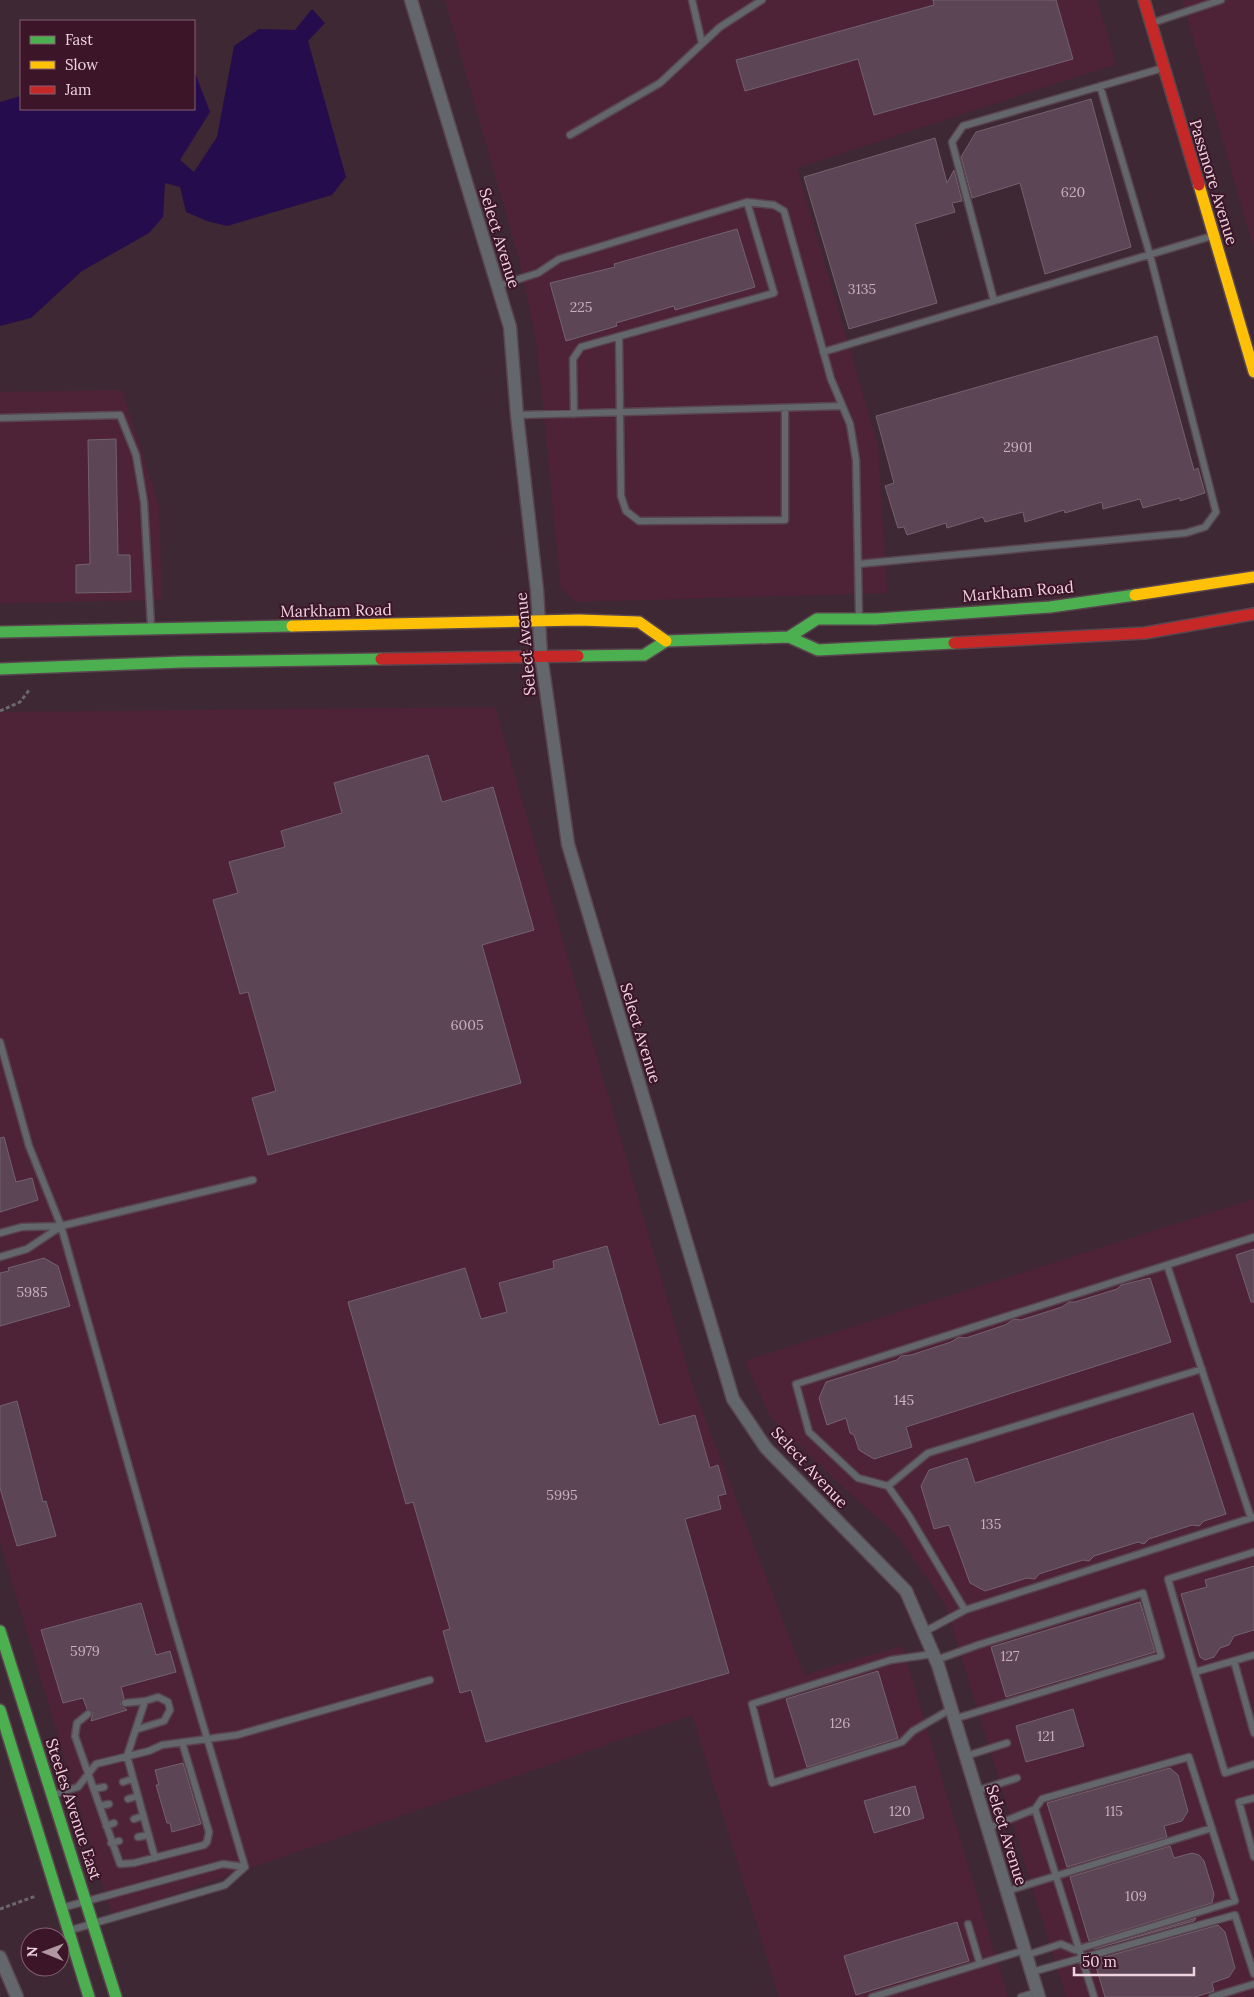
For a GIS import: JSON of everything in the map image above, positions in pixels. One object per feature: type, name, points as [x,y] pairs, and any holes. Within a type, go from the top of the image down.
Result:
[{"type":"main road","name":"Passmore Avenue","points":[[1144,0],[1254,372]]},
{"type":"main road","name":"Markham Road","points":[[789,637],[817,619],[859,619],[1050,607],[1254,577]]},
{"type":"main road","points":[[0,669],[182,662],[541,655],[644,655],[666,641],[789,637],[818,650],[1145,633],[1254,614]]},
{"type":"main road","name":"Markham Road","points":[[0,632],[538,620],[639,622],[666,641]]},
{"type":"main road","name":"Steeles Avenue East","points":[[0,1631],[116,1997]]},
{"type":"main road","points":[[0,1710],[69,1927]]},
{"type":"main road","points":[[70,1930],[89,1997]]},
{"type":"street","name":"Select Avenue","points":[[411,0],[510,327],[541,655],[568,844],[733,1399],[766,1448],[906,1591],[935,1657],[1039,1994]]},
{"type":"street","points":[[0,1957],[17,1997]]},
{"type":"lane","points":[[692,0],[702,43]]},
{"type":"lane","points":[[570,135],[660,83],[720,27],[762,0]]},
{"type":"lane","points":[[1151,24],[1221,0]]},
{"type":"lane","points":[[994,301],[952,142],[963,126],[1164,68]]},
{"type":"lane","points":[[858,564],[1186,533],[1205,527],[1216,512],[1150,255],[1100,86]]},
{"type":"lane","points":[[574,414],[573,359],[580,348],[774,293],[747,202]]},
{"type":"lane","points":[[497,286],[538,273],[559,259],[747,202],[774,205],[784,211],[830,379],[850,424],[856,460],[859,619]]},
{"type":"lane","points":[[823,352],[1214,236]]},
{"type":"lane","points":[[619,336],[621,496],[626,511],[639,521],[785,520],[785,408]]},
{"type":"lane","points":[[517,416],[842,406]]},
{"type":"lane","points":[[0,418],[120,414],[136,455],[144,502],[151,629]]},
{"type":"lane","points":[[0,1042],[29,1146],[61,1226],[171,1616],[245,1868]]},
{"type":"lane","points":[[0,1233],[22,1227],[61,1226],[254,1180]]},
{"type":"lane","points":[[0,1257],[27,1250],[61,1226]]},
{"type":"lane","points":[[965,1610],[909,1516],[888,1486],[858,1478],[810,1432],[795,1387],[797,1383],[1254,1237]]},
{"type":"lane","points":[[924,1632],[965,1610],[1252,1518],[1167,1264]]},
{"type":"lane","points":[[888,1486],[928,1453],[1202,1369]]},
{"type":"lane","points":[[1254,1552],[1168,1579],[1226,1772],[1254,1764]]},
{"type":"lane","points":[[1142,1593],[1161,1656],[953,1714],[913,1731],[902,1742],[772,1783],[752,1704],[891,1660],[935,1657],[1142,1593]]},
{"type":"lane","points":[[1195,1672],[1254,1655]]},
{"type":"lane","points":[[1234,1661],[1254,1733]]},
{"type":"lane","points":[[53,1795],[78,1787],[96,1764],[182,1742],[208,1737],[236,1735],[430,1680]]},
{"type":"lane","points":[[125,1703],[145,1701],[158,1697],[168,1702],[170,1710],[164,1722],[138,1729]]},
{"type":"lane","points":[[145,1701],[138,1729],[127,1756],[155,1858]]},
{"type":"lane","points":[[88,1714],[81,1718],[75,1729],[78,1744],[111,1843],[120,1864],[126,1865],[204,1845],[209,1838],[182,1742]]},
{"type":"lane","points":[[966,1756],[1007,1743]]},
{"type":"lane","points":[[872,1997],[980,1964],[1061,1944],[1074,1950],[1079,1949],[1235,1901],[1189,1757],[1042,1799],[1035,1810],[988,1828]]},
{"type":"lane","points":[[976,1791],[1016,1778]]},
{"type":"lane","points":[[123,1782],[133,1779]]},
{"type":"lane","points":[[94,1789],[104,1787]]},
{"type":"lane","points":[[128,1799],[138,1796]]},
{"type":"lane","points":[[1254,1798],[1239,1802],[1254,1857]]},
{"type":"lane","points":[[100,1806],[109,1804]]},
{"type":"lane","points":[[1035,1810],[1094,1997]]},
{"type":"lane","points":[[134,1819],[143,1816]]},
{"type":"lane","points":[[106,1826],[114,1823]]},
{"type":"lane","points":[[1007,1891],[1212,1828]]},
{"type":"lane","points":[[138,1837],[148,1835]]},
{"type":"lane","points":[[111,1843],[119,1841]]},
{"type":"lane","points":[[62,1908],[223,1864],[245,1868]]},
{"type":"lane","points":[[70,1930],[224,1885],[245,1868]]},
{"type":"lane","points":[[1032,1972],[1234,1915],[1254,1974]]},
{"type":"lane","points":[[968,1924],[980,1964]]},
{"type":"lane","points":[[1212,1997],[1254,1984]]},
{"type":"lane","points":[[1021,1997],[1039,1994]]},
{"type":"path","points":[[0,711],[20,702],[30,689]]},
{"type":"path","points":[[0,1909],[36,1896]]},
{"type":"shaded area","points":[[445,0],[1097,0],[1116,64],[797,168],[878,446],[887,593],[576,602],[561,588],[537,345],[519,259]]},
{"type":"shaded area","points":[[1182,0],[1254,0],[1254,249]]},
{"type":"shaded area","points":[[312,9],[325,23],[308,41],[346,177],[332,195],[227,226],[207,221],[186,212],[180,187],[165,183],[163,217],[149,233],[82,271],[31,318],[0,326],[0,102],[20,96],[20,110],[195,110],[195,73],[210,112],[180,160],[194,172],[217,137],[234,46],[259,29],[295,30]]},
{"type":"shaded area","points":[[122,390],[159,506],[162,600],[0,603],[0,392]]},
{"type":"shaded area","points":[[495,707],[693,1387],[804,1675],[902,1646],[1008,1997],[779,1997],[692,1715],[112,1916],[0,1542],[0,712]]},
{"type":"shaded area","points":[[1254,1199],[1254,1997],[1066,1997],[945,1604],[897,1535],[833,1478],[770,1417],[745,1361]]},
{"type":"building","points":[[933,0],[1056,0],[1073,59],[874,115],[858,59],[745,91],[736,60],[934,5]]},
{"type":"building","points":[[1091,99],[1131,247],[1045,274],[1020,183],[972,198],[961,157],[976,132]]},
{"type":"building","points":[[935,138],[947,183],[954,170],[962,201],[952,203],[955,212],[915,224],[937,303],[849,329],[804,177]]},
{"type":"building","points":[[737,229],[755,287],[675,310],[674,306],[616,323],[617,326],[566,341],[550,283],[615,267],[614,264]]},
{"type":"building","points":[[1157,336],[1194,470],[1198,468],[1205,493],[1180,501],[1180,498],[1143,508],[1140,499],[1103,509],[1102,502],[1065,513],[1064,510],[1025,522],[1023,512],[985,522],[983,517],[947,528],[946,523],[907,535],[904,527],[898,528],[885,486],[894,483],[876,416]]},
{"type":"building","points":[[116,439],[118,555],[130,555],[131,592],[76,593],[76,565],[90,564],[88,440]]},
{"type":"building","points":[[428,755],[442,802],[493,787],[534,930],[482,945],[521,1083],[268,1155],[252,1098],[276,1091],[248,992],[240,994],[213,900],[238,893],[229,862],[285,847],[281,831],[342,813],[334,783]]},
{"type":"building","points":[[4,1137],[16,1182],[32,1178],[38,1200],[0,1212],[0,1138]]},
{"type":"building","points":[[607,1246],[659,1425],[695,1415],[710,1468],[718,1465],[726,1494],[718,1496],[721,1509],[685,1519],[729,1673],[486,1742],[471,1690],[460,1693],[443,1631],[450,1629],[413,1502],[406,1504],[348,1302],[465,1268],[481,1319],[507,1312],[499,1283],[554,1268],[553,1261]]},
{"type":"building","points":[[1254,1249],[1254,1302],[1251,1302],[1236,1255]]},
{"type":"building","points":[[44,1258],[58,1266],[70,1306],[0,1326],[0,1273],[9,1271],[8,1268]]},
{"type":"building","points":[[1150,1278],[1171,1342],[906,1427],[912,1447],[874,1459],[859,1450],[854,1435],[850,1433],[846,1418],[827,1425],[819,1398],[826,1382],[897,1360],[901,1356],[911,1355],[951,1342],[959,1337],[966,1338],[1005,1325],[1014,1319],[1021,1320],[1062,1307],[1069,1302],[1075,1302],[1117,1289],[1121,1285]]},
{"type":"building","points":[[17,1401],[43,1502],[46,1501],[56,1536],[17,1546],[0,1488],[0,1406]]},
{"type":"building","points":[[1193,1413],[1226,1514],[1204,1521],[1199,1526],[1192,1525],[1149,1539],[1144,1544],[1138,1542],[1094,1556],[1089,1561],[1083,1560],[1039,1574],[1035,1579],[1027,1578],[985,1591],[970,1583],[949,1525],[934,1529],[921,1486],[929,1470],[967,1458],[975,1483]]},
{"type":"building","points":[[1254,1566],[1254,1630],[1234,1636],[1229,1645],[1220,1648],[1214,1657],[1205,1660],[1200,1657],[1181,1594],[1207,1587],[1205,1580]]},
{"type":"building","points":[[1140,1602],[1155,1652],[1006,1697],[991,1647]]},
{"type":"building","points":[[141,1603],[156,1655],[170,1651],[176,1672],[121,1687],[124,1698],[120,1704],[127,1710],[91,1721],[93,1713],[87,1709],[83,1698],[63,1703],[41,1630]]},
{"type":"building","points":[[878,1671],[898,1738],[807,1767],[786,1699]]},
{"type":"building","points":[[1073,1709],[1084,1746],[1026,1762],[1016,1726]]},
{"type":"building","points":[[183,1763],[201,1824],[172,1832],[170,1823],[167,1823],[156,1785],[159,1785],[155,1770]]},
{"type":"building","points":[[1170,1768],[1178,1775],[1188,1811],[1182,1821],[1164,1826],[1167,1837],[1067,1867],[1047,1803]]},
{"type":"building","points":[[915,1786],[924,1818],[874,1833],[864,1801]]},
{"type":"building","points":[[1170,1846],[1174,1858],[1192,1853],[1199,1855],[1204,1861],[1214,1894],[1212,1903],[1089,1941],[1070,1877]]},
{"type":"building","points":[[1196,1918],[1194,1921],[1094,1949]]},
{"type":"building","points":[[957,1922],[969,1961],[856,1995],[844,1956]]},
{"type":"building","points":[[1218,1925],[1225,1932],[1235,1968],[1229,1977],[1212,1983],[1214,1991],[1195,1997],[1105,1997],[1094,1960]]},
{"type":"traffic: fast","points":[[789,637],[817,619],[876,619],[1050,607],[1135,595]]},
{"type":"traffic: fast","points":[[0,632],[292,626]]},
{"type":"traffic: fast","points":[[578,656],[644,655],[666,641],[789,637],[818,650],[954,643]]},
{"type":"traffic: fast","points":[[0,669],[182,662],[381,659]]},
{"type":"traffic: fast","points":[[0,1631],[116,1997]]},
{"type":"traffic: fast","points":[[0,1710],[89,1997]]},
{"type":"traffic: slow","points":[[1199,185],[1254,372]]},
{"type":"traffic: slow","points":[[1135,595],[1254,577]]},
{"type":"traffic: slow","points":[[292,626],[579,620],[639,622],[666,641]]},
{"type":"traffic: jam","points":[[1144,0],[1199,185]]},
{"type":"traffic: jam","points":[[954,643],[1145,633],[1254,614]]},
{"type":"traffic: jam","points":[[381,659],[578,656]]}]
